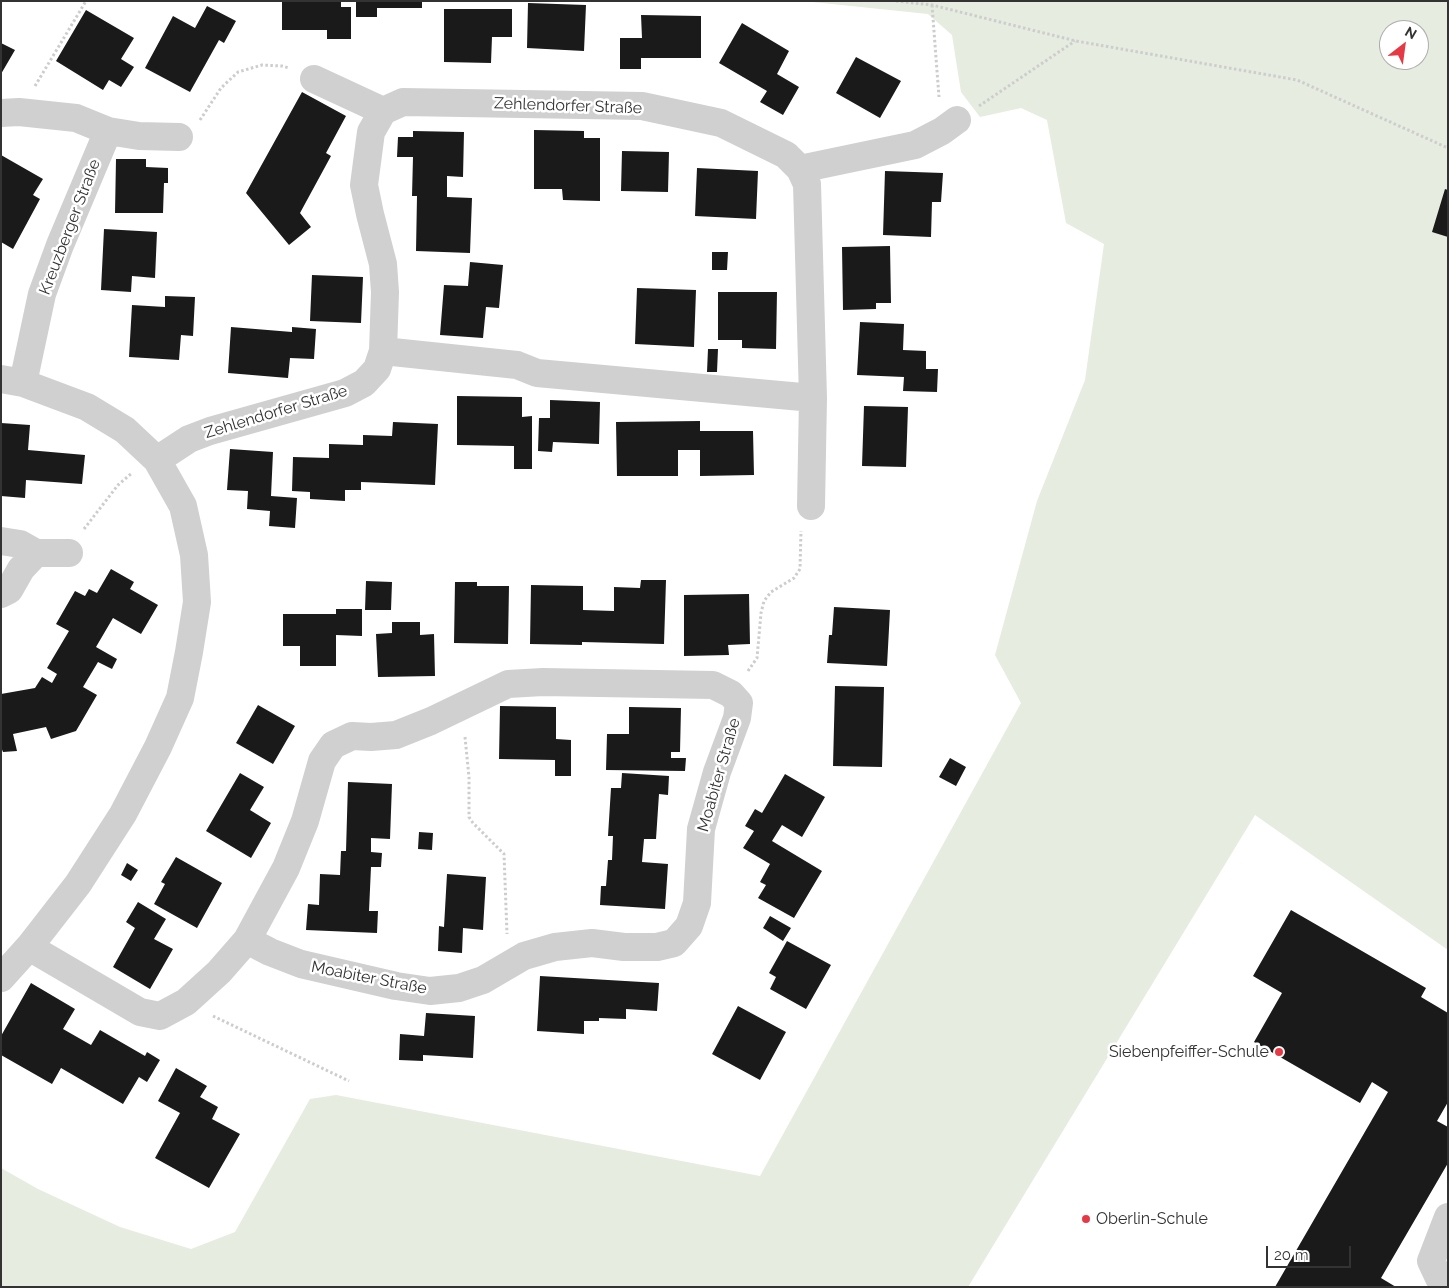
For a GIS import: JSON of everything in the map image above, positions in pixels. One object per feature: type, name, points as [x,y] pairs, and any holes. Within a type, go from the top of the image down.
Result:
[{"type":"street","points":[[314,79],[383,111]]},
{"type":"street","name":"Zehlendorfer Straße","points":[[156,460],[189,439],[210,431],[345,393],[364,383],[377,369],[383,351],[385,292],[383,264],[364,185],[371,132],[383,111],[403,102],[642,106],[721,123],[786,155],[800,169]]},
{"type":"street","points":[[10,112],[76,118],[108,131],[139,136],[179,137]]},
{"type":"street","points":[[811,506],[813,398],[807,184],[800,169],[915,145],[950,125]]},
{"type":"street","name":"Kreuzberger Straße","points":[[12,381],[60,245],[108,131]]},
{"type":"street","points":[[383,351],[518,365],[537,373],[813,398]]},
{"type":"street","points":[[1,978],[29,947],[78,884],[124,814],[180,698],[190,652],[197,602],[194,555],[182,506],[156,460],[125,430],[87,406],[12,381]]},
{"type":"street","points":[[1,541],[20,544],[36,553],[69,553]]},
{"type":"street","points":[[1,594],[10,590],[21,569],[36,553]]},
{"type":"street","name":"Moabiter Straße","points":[[29,947],[140,1012],[160,1016],[186,1002],[219,972],[247,940],[286,868],[305,821],[322,761],[334,745],[352,736],[396,735],[431,721],[508,684],[542,682],[713,685],[731,694],[738,703],[737,718],[717,772],[701,829],[698,903],[689,926],[674,943],[657,947],[624,947],[592,943],[555,947],[524,956],[483,980],[459,988],[430,991],[396,986],[301,964],[270,952],[247,940]]},
{"type":"street","points":[[1448,1217],[1431,1261],[1439,1278],[1448,1283]]},
{"type":"path","points":[[10,112],[86,1]]},
{"type":"path","points":[[896,1],[932,5],[1076,41],[1297,80],[1448,148]]},
{"type":"path","points":[[932,5],[950,125],[1076,41]]},
{"type":"path","points":[[179,137],[196,124],[221,88],[238,72],[262,65],[282,66],[314,79]]},
{"type":"path","points":[[69,553],[90,521],[118,485],[133,472],[156,460]]},
{"type":"path","points":[[731,694],[757,658],[761,613],[764,601],[771,592],[794,578],[800,569],[800,520],[811,506]]},
{"type":"path","points":[[462,706],[469,777],[469,817],[504,854],[508,966]]},
{"type":"path","points":[[186,1002],[349,1081]]},
{"type":"shaded area","points":[[803,1],[1448,1],[1448,950],[1255,815],[968,1287],[1,1287],[1,1168],[38,1189],[120,1227],[191,1249],[235,1232],[310,1099],[336,1095],[760,1176],[1021,703],[995,655],[1037,501],[1085,380],[1104,244],[1066,223],[1047,120],[1021,108],[980,117],[961,92],[952,35],[928,14]]},
{"type":"building","points":[[282,1],[341,1],[341,7],[351,7],[351,39],[327,39],[327,30],[282,30]]},
{"type":"building","points":[[356,1],[422,1],[422,8],[377,8],[377,17],[356,17]]},
{"type":"building","points":[[528,3],[586,5],[584,51],[527,48]]},
{"type":"building","points":[[207,6],[236,21],[224,43],[219,40],[190,92],[145,68],[173,16],[195,28]]},
{"type":"building","points":[[444,9],[512,9],[512,37],[492,37],[491,63],[444,62]]},
{"type":"building","points":[[86,10],[134,38],[121,59],[134,67],[121,87],[109,80],[103,90],[56,61]]},
{"type":"building","points":[[641,15],[701,16],[701,58],[641,58],[641,69],[620,69],[620,38],[642,38]]},
{"type":"building","points":[[742,23],[789,51],[777,74],[799,87],[783,115],[760,102],[767,91],[719,63]]},
{"type":"building","points":[[1,43],[15,50],[1,74]]},
{"type":"building","points":[[856,57],[901,81],[880,118],[836,93]]},
{"type":"building","points":[[302,92],[346,116],[326,153],[331,156],[300,213],[311,227],[289,245],[246,193]]},
{"type":"building","points":[[534,130],[584,131],[584,138],[600,138],[600,201],[563,200],[562,189],[534,189]]},
{"type":"building","points":[[413,131],[464,132],[463,177],[447,176],[447,197],[472,198],[470,253],[416,251],[417,196],[412,196],[413,157],[397,157],[398,137],[413,137]]},
{"type":"building","points":[[622,151],[669,152],[668,192],[621,191]]},
{"type":"building","points":[[1,155],[43,179],[33,195],[40,199],[13,249],[1,242]]},
{"type":"building","points":[[116,159],[146,159],[146,167],[168,168],[168,183],[164,183],[163,213],[115,213]]},
{"type":"building","points":[[697,168],[758,171],[756,219],[695,216]]},
{"type":"building","points":[[885,171],[943,173],[941,202],[932,202],[931,237],[883,235]]},
{"type":"building","points":[[1445,189],[1448,190],[1448,237],[1432,232]]},
{"type":"building","points":[[104,229],[157,232],[155,278],[132,276],[131,292],[101,290]]},
{"type":"building","points":[[890,246],[891,303],[876,303],[876,309],[843,310],[842,247]]},
{"type":"building","points":[[712,252],[728,252],[727,270],[712,270]]},
{"type":"building","points":[[470,262],[503,265],[499,308],[486,307],[483,338],[440,335],[444,285],[468,286]]},
{"type":"building","points":[[312,275],[363,277],[361,323],[310,321]]},
{"type":"building","points":[[637,288],[696,290],[694,347],[635,344]]},
{"type":"building","points":[[718,292],[777,292],[776,349],[742,348],[742,340],[718,340]]},
{"type":"building","points":[[165,296],[195,297],[193,336],[181,335],[179,360],[129,357],[132,305],[165,307]]},
{"type":"building","points":[[860,322],[904,324],[903,350],[926,351],[926,369],[938,369],[937,392],[903,391],[904,377],[857,375]]},
{"type":"building","points":[[231,327],[292,332],[292,327],[316,329],[314,359],[290,358],[288,378],[228,373]]},
{"type":"building","points":[[708,349],[718,349],[717,372],[707,372]]},
{"type":"building","points":[[457,396],[522,397],[522,417],[532,416],[532,469],[514,469],[514,446],[457,445]]},
{"type":"building","points":[[550,400],[600,402],[599,444],[553,442],[552,452],[538,451],[539,418],[550,418]]},
{"type":"building","points":[[864,406],[908,407],[906,467],[862,466]]},
{"type":"building","points":[[700,421],[700,431],[753,431],[754,475],[700,476],[700,450],[678,450],[678,476],[617,476],[616,422]]},
{"type":"building","points":[[393,422],[438,424],[435,485],[361,482],[361,490],[345,490],[345,501],[310,499],[310,492],[292,491],[293,457],[329,458],[329,444],[363,445],[363,435],[392,436]]},
{"type":"building","points":[[1,423],[30,425],[28,450],[85,455],[82,484],[26,480],[25,498],[1,496]]},
{"type":"building","points":[[230,449],[273,452],[271,496],[297,498],[295,528],[269,526],[270,511],[247,509],[248,491],[227,490]]},
{"type":"building","points":[[111,569],[134,582],[130,589],[158,605],[141,634],[113,618],[96,647],[117,659],[112,669],[98,662],[83,687],[97,695],[76,731],[51,739],[46,727],[13,734],[17,751],[3,752],[1,747],[1,694],[35,688],[42,677],[52,683],[57,674],[47,668],[69,631],[56,624],[75,591],[85,596],[89,589],[97,593]]},
{"type":"building","points":[[641,580],[666,580],[664,644],[582,642],[582,645],[530,644],[531,585],[583,586],[583,610],[614,611],[614,587],[640,588]]},
{"type":"building","points":[[366,581],[392,582],[391,610],[365,610]]},
{"type":"building","points":[[455,582],[477,582],[477,586],[509,586],[508,644],[454,643]]},
{"type":"building","points":[[749,594],[750,644],[728,645],[729,655],[684,656],[684,595]]},
{"type":"building","points":[[834,607],[890,610],[887,666],[827,663]]},
{"type":"building","points":[[336,609],[362,609],[362,636],[336,635],[336,666],[300,666],[300,646],[283,646],[283,614],[336,614]]},
{"type":"building","points":[[392,622],[420,622],[420,635],[434,634],[435,676],[378,677],[376,634],[392,633]]},
{"type":"building","points":[[835,686],[884,687],[882,767],[833,766]]},
{"type":"building","points":[[258,705],[295,726],[273,764],[236,743]]},
{"type":"building","points":[[500,706],[556,707],[556,739],[571,740],[571,776],[555,776],[555,760],[499,759]]},
{"type":"building","points":[[629,707],[681,708],[680,752],[671,752],[671,758],[686,758],[685,771],[606,770],[607,734],[629,734]]},
{"type":"building","points":[[950,758],[966,767],[956,786],[939,777]]},
{"type":"building","points":[[240,773],[264,787],[250,810],[271,823],[251,858],[206,831]]},
{"type":"building","points":[[622,773],[669,776],[668,795],[659,794],[656,839],[644,839],[642,862],[668,864],[665,909],[600,905],[601,886],[606,886],[608,860],[612,860],[613,836],[608,836],[611,788],[621,788]]},
{"type":"building","points":[[785,774],[825,797],[802,837],[782,825],[772,841],[822,871],[794,918],[758,898],[766,885],[760,882],[770,864],[743,848],[754,831],[745,826],[755,809],[762,813]]},
{"type":"building","points":[[348,782],[392,784],[390,839],[371,838],[371,852],[382,853],[381,867],[371,867],[369,911],[378,911],[377,933],[306,930],[308,904],[319,905],[320,874],[340,875],[341,851],[346,851]]},
{"type":"building","points":[[419,832],[433,833],[432,850],[418,849]]},
{"type":"building","points":[[176,857],[222,883],[197,928],[154,904],[165,884],[161,882]]},
{"type":"building","points":[[127,863],[138,870],[131,881],[121,875]]},
{"type":"building","points":[[447,874],[486,877],[483,930],[463,928],[462,953],[438,951],[439,926],[444,927]]},
{"type":"building","points":[[138,902],[166,919],[154,939],[173,949],[150,989],[113,967],[135,928],[126,922]]},
{"type":"building","points":[[1291,910],[1426,988],[1421,997],[1448,1013],[1448,1102],[1437,1121],[1448,1127],[1448,1163],[1381,1278],[1396,1287],[1275,1287],[1388,1092],[1372,1082],[1360,1103],[1254,1042],[1282,993],[1253,976]]},
{"type":"building","points":[[770,916],[791,928],[783,941],[763,928]]},
{"type":"building","points":[[787,941],[831,965],[806,1009],[770,989],[776,977],[769,973]]},
{"type":"building","points":[[540,976],[659,983],[657,1011],[626,1009],[626,1019],[599,1018],[599,1021],[584,1021],[584,1034],[537,1031]]},
{"type":"building","points":[[31,983],[75,1009],[63,1029],[91,1045],[100,1030],[145,1056],[147,1052],[160,1060],[147,1082],[139,1077],[123,1104],[61,1068],[52,1084],[1,1055],[1,1036]]},
{"type":"building","points":[[738,1006],[786,1032],[760,1080],[712,1054]]},
{"type":"building","points":[[426,1013],[475,1016],[473,1058],[423,1055],[423,1061],[399,1060],[400,1034],[424,1036]]},
{"type":"building","points":[[176,1068],[207,1086],[200,1097],[218,1107],[212,1119],[240,1134],[209,1188],[155,1158],[180,1113],[158,1101]]},
{"type":"place","name":"Siebenpfeiffer-Schule","points":[[1279,1052]]},
{"type":"place","name":"Oberlin-Schule","points":[[1086,1219]]}]
